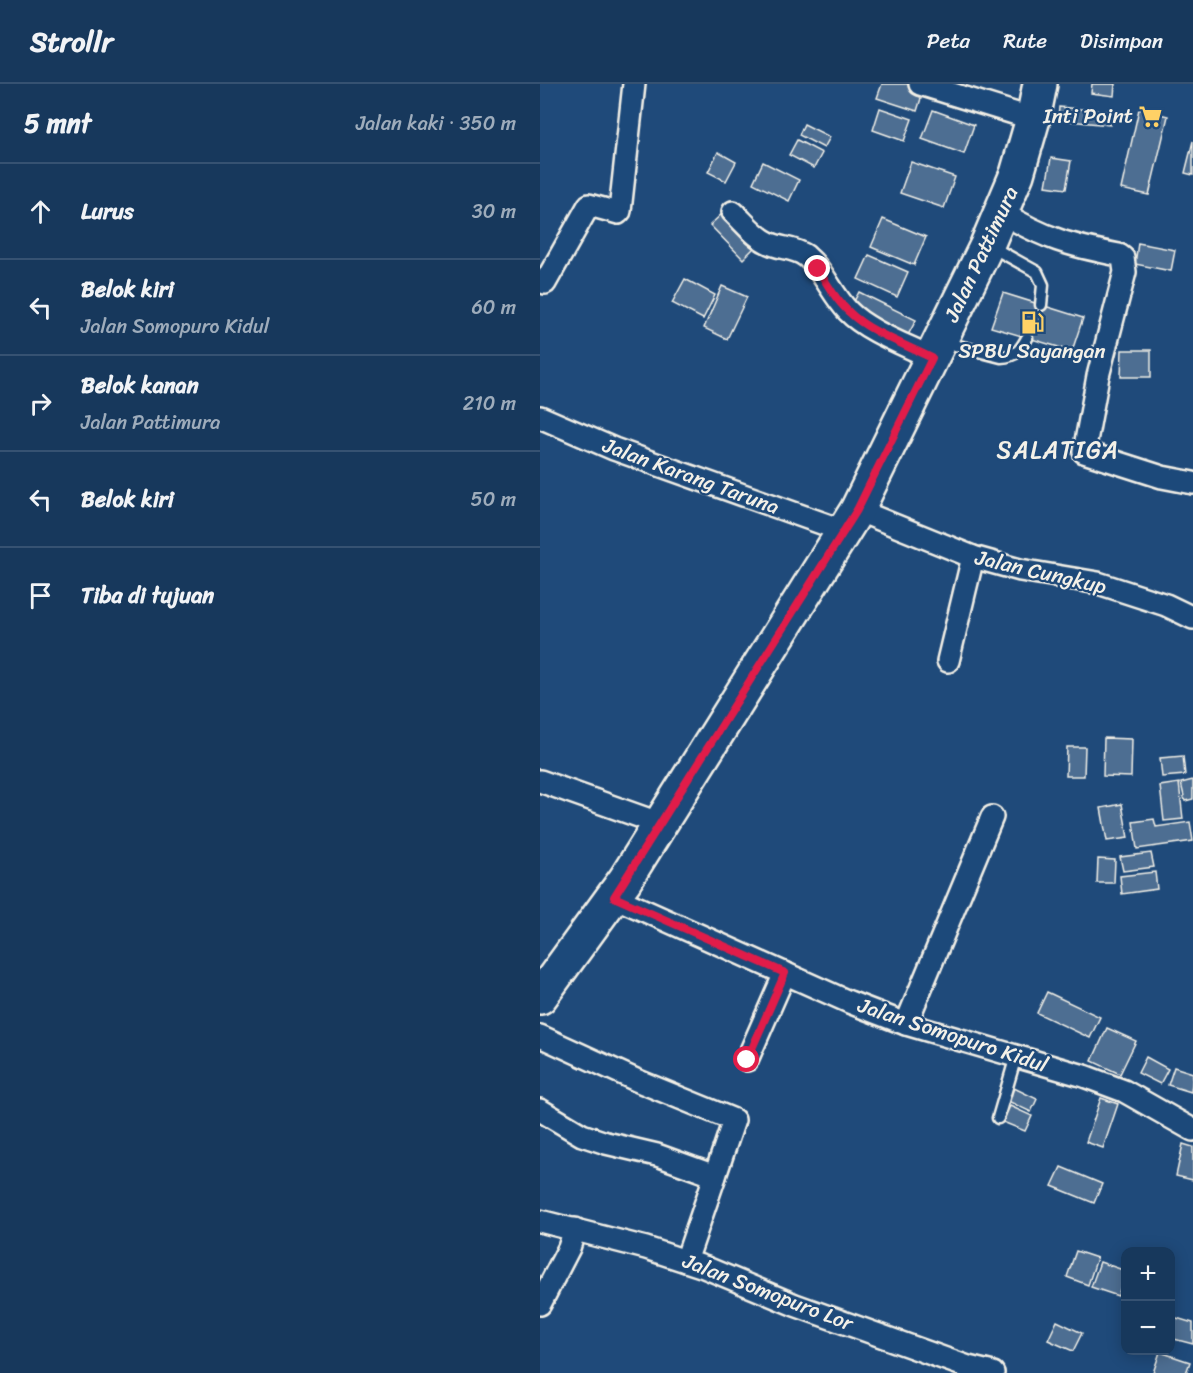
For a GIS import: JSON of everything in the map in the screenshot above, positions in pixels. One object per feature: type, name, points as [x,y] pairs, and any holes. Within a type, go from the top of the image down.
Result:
[{"type":"main road","name":"Jalan Pattimura","points":[[540,997],[614,897],[850,520],[987,245],[1017,174],[1034,119],[1040,84]]},
{"type":"street","points":[[542,285],[587,207],[593,205],[618,213],[620,211],[634,84]]},
{"type":"street","points":[[920,84],[1034,119]]},
{"type":"street","points":[[733,212],[768,243],[793,249],[807,257],[850,314],[871,327],[936,350]]},
{"type":"street","points":[[1001,212],[1060,242],[1119,255],[1123,258],[1125,272],[1098,376],[1084,452],[1162,477],[1193,483]]},
{"type":"street","name":"Jalan Karang Taruna","points":[[540,417],[614,449],[850,520]]},
{"type":"street","name":"Jalan Cungkup","points":[[850,520],[1020,570],[1098,583],[1193,616]]},
{"type":"street","points":[[948,661],[973,557]]},
{"type":"street","points":[[540,781],[661,824]]},
{"type":"street","points":[[906,1024],[992,817]]},
{"type":"street","name":"Jalan Somopuro Kidul","points":[[614,897],[849,1002],[906,1024],[1083,1076],[1124,1091],[1193,1130]]},
{"type":"street","points":[[747,1060],[785,973]]},
{"type":"street","points":[[540,1036],[636,1080],[734,1120],[686,1260]]},
{"type":"street","points":[[540,1110],[582,1134],[606,1143],[657,1155],[715,1176]]},
{"type":"street","name":"Jalan Somopuro Lor","points":[[540,1221],[686,1260],[795,1305],[967,1370],[993,1373]]},
{"type":"street","points":[[540,1304],[569,1248],[575,1229]]},
{"type":"lane","points":[[987,245],[1036,272],[1043,285],[1041,305]]},
{"type":"lane","points":[[936,350],[1011,357],[1019,352],[1027,338]]},
{"type":"lane","points":[[998,1118],[1016,1056]]},
{"type":"building","points":[[882,84],[908,84],[924,89],[917,111],[877,98]]},
{"type":"building","points":[[1092,84],[1115,84],[1114,96],[1091,93]]},
{"type":"building","points":[[1059,107],[1111,112],[1110,125],[1058,120]]},
{"type":"building","points":[[880,108],[912,119],[904,141],[873,130]]},
{"type":"building","points":[[1139,109],[1168,116],[1149,195],[1121,189]]},
{"type":"building","points":[[933,110],[974,125],[964,154],[922,139]]},
{"type":"building","points":[[804,124],[830,137],[824,148],[799,135]]},
{"type":"building","points":[[797,140],[822,153],[814,168],[789,155]]},
{"type":"building","points":[[1193,141],[1193,175],[1185,173]]},
{"type":"building","points":[[718,152],[736,162],[726,181],[708,172]]},
{"type":"building","points":[[1051,158],[1071,161],[1066,189],[1046,186]]},
{"type":"building","points":[[763,162],[799,180],[789,201],[753,183]]},
{"type":"building","points":[[911,162],[955,177],[944,208],[900,193]]},
{"type":"building","points":[[726,210],[759,243],[743,259],[710,225]]},
{"type":"building","points":[[883,219],[926,237],[914,265],[871,247]]},
{"type":"building","points":[[1138,243],[1175,250],[1171,271],[1135,264]]},
{"type":"building","points":[[869,255],[908,272],[897,297],[858,279]]},
{"type":"building","points":[[685,279],[715,295],[703,319],[672,303]]},
{"type":"building","points":[[722,286],[747,297],[727,339],[704,328]]},
{"type":"building","points":[[859,292],[916,320],[908,335],[851,307]]},
{"type":"building","points":[[1003,293],[1083,318],[1072,351],[991,327]]},
{"type":"building","points":[[1122,350],[1151,350],[1151,377],[1121,377]]},
{"type":"building","points":[[1104,738],[1132,739],[1131,777],[1103,776]]},
{"type":"building","points":[[1067,747],[1085,747],[1084,776],[1066,776]]},
{"type":"building","points":[[1183,756],[1185,775],[1162,777],[1160,758]]},
{"type":"building","points":[[1193,780],[1193,799],[1185,801],[1181,783]]},
{"type":"building","points":[[1179,783],[1183,819],[1164,821],[1160,786]]},
{"type":"building","points":[[1122,804],[1128,838],[1107,841],[1101,808]]},
{"type":"building","points":[[1154,819],[1156,827],[1190,822],[1193,841],[1137,849],[1133,822]]},
{"type":"building","points":[[1151,853],[1154,867],[1123,871],[1120,857]]},
{"type":"building","points":[[1098,859],[1115,860],[1114,883],[1097,883]]},
{"type":"building","points":[[1155,872],[1157,889],[1122,894],[1120,876]]},
{"type":"building","points":[[1047,992],[1100,1017],[1090,1038],[1037,1013]]},
{"type":"building","points":[[1107,1028],[1136,1041],[1120,1074],[1092,1061]]},
{"type":"building","points":[[1146,1057],[1168,1069],[1160,1084],[1138,1073]]},
{"type":"building","points":[[1174,1067],[1193,1073],[1191,1092],[1168,1085]]},
{"type":"building","points":[[1014,1088],[1037,1099],[1031,1112],[1008,1101]]},
{"type":"building","points":[[1101,1098],[1118,1104],[1103,1148],[1086,1142]]},
{"type":"building","points":[[1010,1106],[1032,1116],[1025,1131],[1003,1122]]},
{"type":"building","points":[[1183,1144],[1193,1147],[1193,1180],[1176,1176]]},
{"type":"building","points":[[1061,1167],[1102,1184],[1094,1203],[1052,1186]]},
{"type":"building","points":[[1076,1251],[1097,1258],[1088,1285],[1067,1277]]},
{"type":"building","points":[[1100,1262],[1121,1269],[1121,1287],[1118,1296],[1091,1287]]},
{"type":"building","points":[[1175,1318],[1193,1323],[1193,1344],[1175,1339]]},
{"type":"building","points":[[1057,1321],[1082,1333],[1073,1351],[1048,1340]]},
{"type":"building","points":[[1159,1355],[1169,1355],[1190,1362],[1186,1373],[1153,1373]]},
{"type":"place","name":"Inti Point","points":[[1151,116]]},
{"type":"place","name":"SPBU Sayangan","points":[[1032,323]]},
{"type":"district","name":"SALATIGA","points":[[1058,450]]},
{"type":"route","points":[[747,1060],[785,973],[614,897],[857,510],[932,358],[850,314],[818,269]]}]
